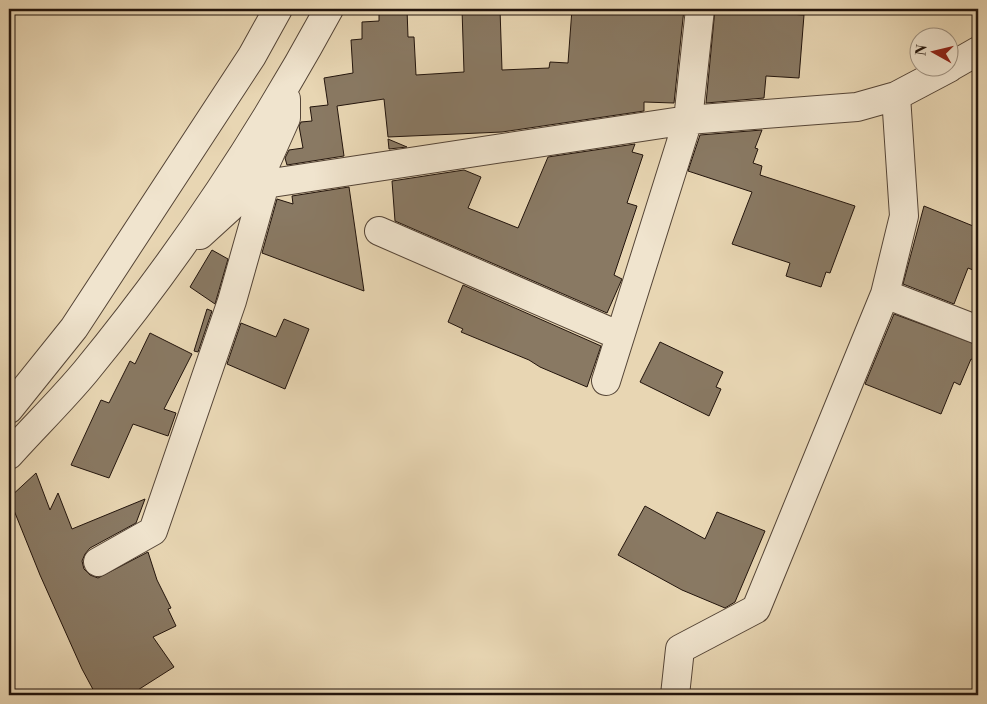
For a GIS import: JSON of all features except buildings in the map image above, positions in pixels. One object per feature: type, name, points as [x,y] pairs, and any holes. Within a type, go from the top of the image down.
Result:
[{"type":"street","points":[[9,409],[74,328],[252,56],[278,9]]},
{"type":"street","points":[[9,455],[86,372],[180,247],[286,88],[329,9]]},
{"type":"street","points":[[606,381],[688,120],[700,9]]},
{"type":"street","points":[[960,61],[978,51]]},
{"type":"street","points":[[180,247],[190,245],[261,184],[688,120],[857,107],[896,96],[929,78]]},
{"type":"street","points":[[98,562],[153,531],[232,301],[261,184],[286,118],[286,88]]},
{"type":"street","points":[[675,695],[680,649],[756,609],[885,294],[904,216],[896,96]]},
{"type":"street","points":[[379,231],[620,336]]},
{"type":"street","points":[[885,294],[978,330]]}]
